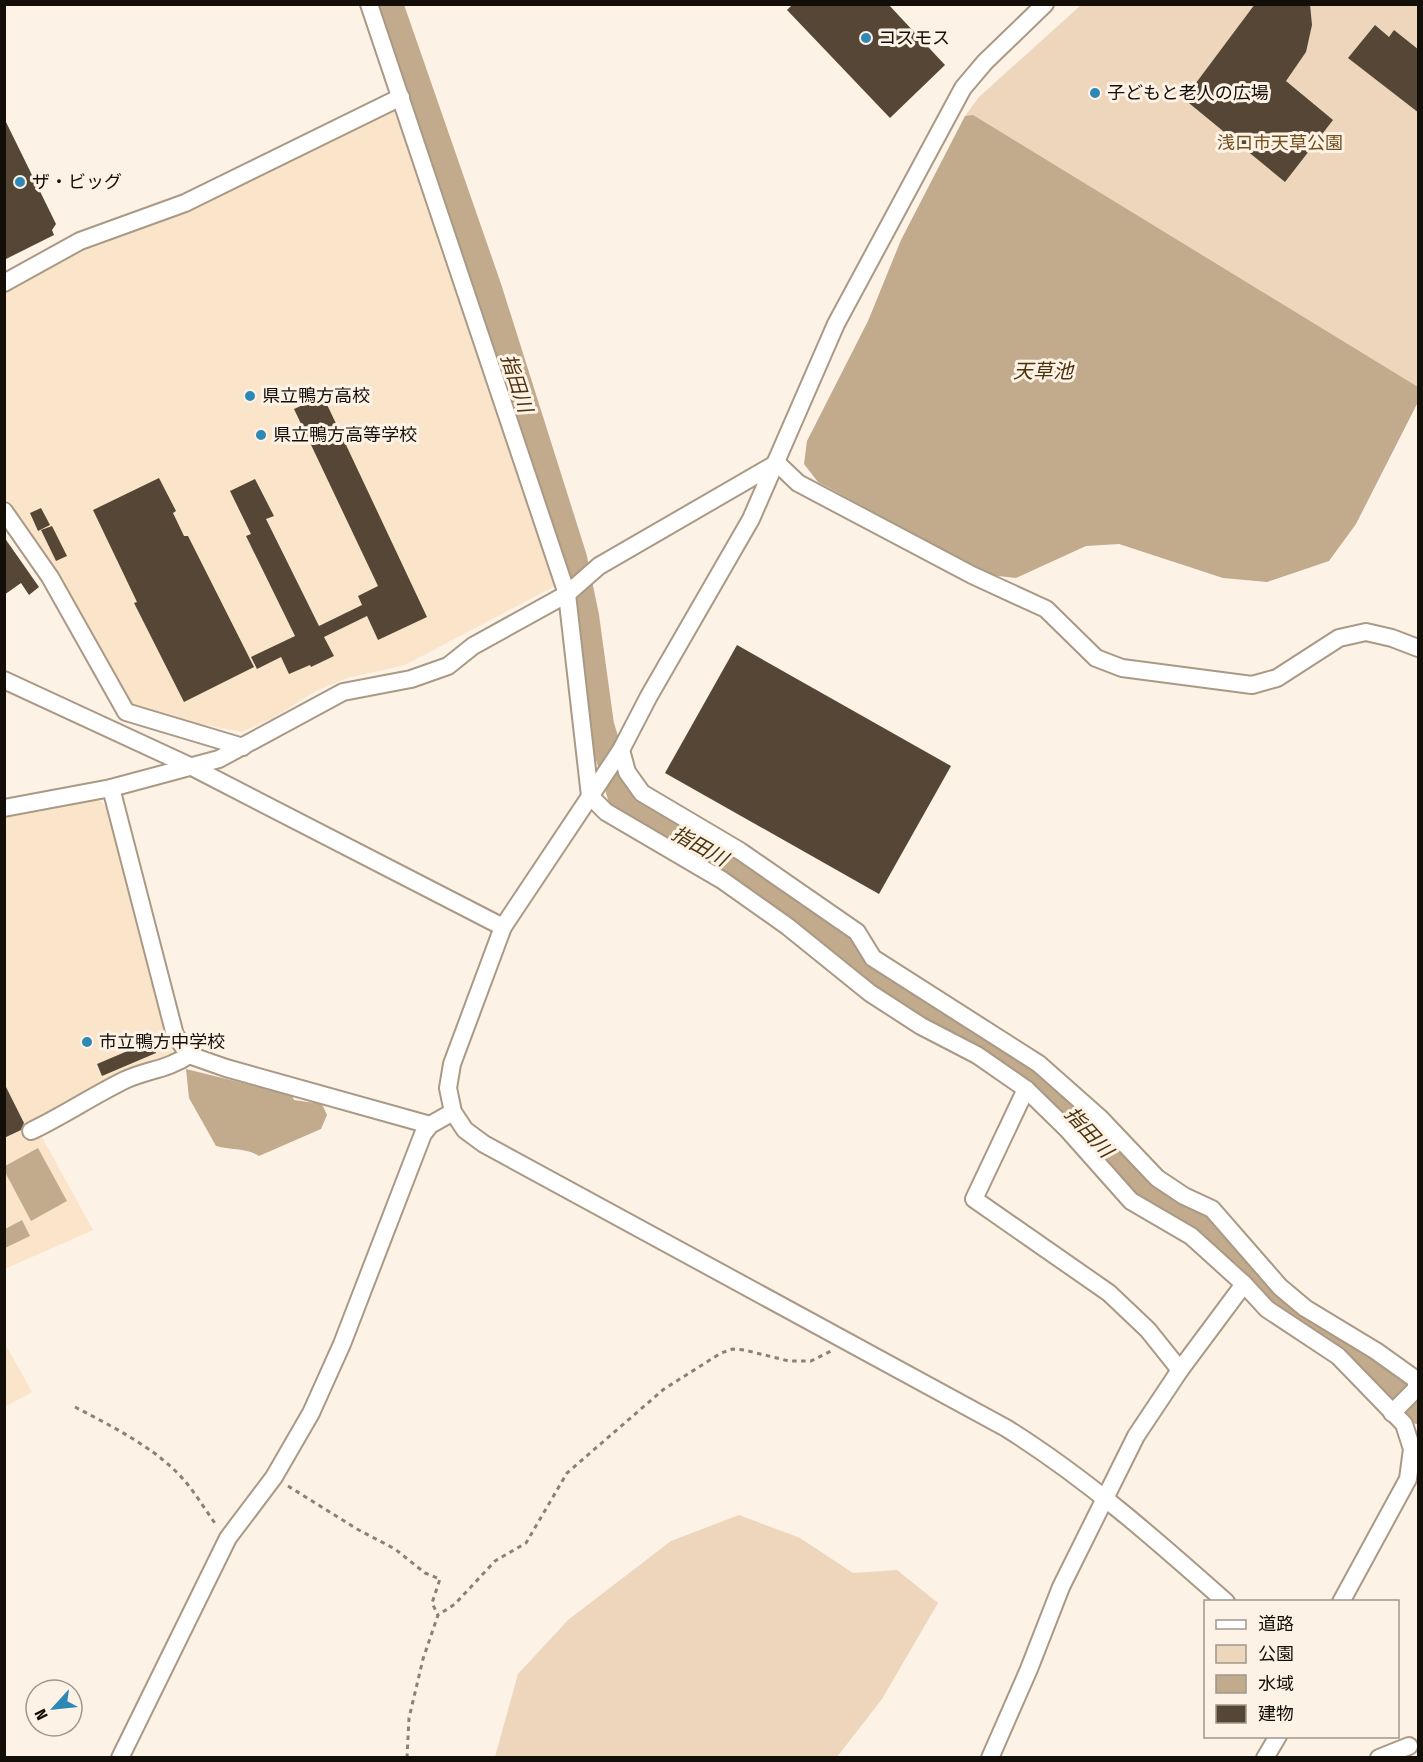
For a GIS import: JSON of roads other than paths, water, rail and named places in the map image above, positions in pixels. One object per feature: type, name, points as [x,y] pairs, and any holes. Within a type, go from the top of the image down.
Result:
[{"type":"street","points":[[369,4],[567,594],[590,796],[606,812],[722,879],[787,926],[870,993],[921,1026],[977,1055],[1026,1089],[1067,1129],[1131,1201],[1191,1236],[1244,1284],[1267,1309],[1338,1356],[1396,1410],[1404,1424],[1412,1449],[1408,1479],[1342,1600]]},
{"type":"street","points":[[1045,4],[985,62],[963,88],[836,324],[751,519],[621,750],[503,927],[452,1064],[448,1088],[453,1112],[465,1130],[484,1144],[1006,1428],[1058,1461],[1224,1600]]},
{"type":"street","points":[[4,283],[80,241],[185,203],[401,97]]},
{"type":"street","points":[[4,808],[111,788],[219,759],[343,692],[411,679],[448,666],[473,646],[567,594],[599,566],[777,463]]},
{"type":"street","points":[[777,463],[798,483],[972,575],[1046,609],[1096,658],[1122,668],[1252,685],[1277,678],[1339,638],[1366,632],[1419,648]]},
{"type":"street","points":[[4,511],[50,577],[126,712],[243,747]]},
{"type":"street","points":[[4,681],[192,767],[503,927]]},
{"type":"street","points":[[621,750],[627,772],[642,793],[741,851],[857,932],[873,957],[1039,1064],[1100,1118],[1157,1179],[1184,1196],[1212,1209],[1280,1287],[1305,1308],[1376,1351],[1417,1383],[1396,1410]]},
{"type":"street","points":[[111,788],[175,1035],[189,1055],[226,1068],[430,1125]]},
{"type":"street","points":[[31,1131],[68,1114],[122,1082],[139,1074],[172,1066],[189,1055]]},
{"type":"street","points":[[1026,1089],[974,1199],[1109,1293],[1148,1329],[1180,1370]]},
{"type":"street","points":[[120,1758],[231,1535],[273,1477],[310,1413],[342,1344],[423,1134],[430,1125],[453,1112]]},
{"type":"street","points":[[990,1758],[1029,1669],[1061,1587],[1136,1436],[1180,1370],[1244,1284]]},
{"type":"street","points":[[1265,1758],[1277,1738]]},
{"type":"street","points":[[1396,1738],[1414,1749]]},
{"type":"street","points":[[1379,1758],[1414,1749]]},
{"type":"water","name":"天草池","points":[[973,115],[1418,387],[1418,402],[1356,524],[1329,561],[1267,582],[1223,578],[1119,544],[1086,546],[1016,578],[989,575],[818,482],[804,464],[807,441],[868,321],[901,240],[965,116]]},
{"type":"water","points":[[186,1069],[292,1095],[294,1100],[322,1104],[327,1115],[321,1129],[259,1156],[244,1150],[216,1146],[189,1098]]},
{"type":"water","points":[[38,1148],[67,1201],[31,1221],[5,1172],[5,1166]]},
{"type":"water","points":[[22,1220],[30,1236],[5,1248],[5,1229]]},
{"type":"waterway","name":"指田川","points":[[389,4],[488,289],[573,558],[585,616],[600,725],[624,804],[761,879],[874,976],[979,1038],[1048,1085],[1141,1190],[1201,1223],[1276,1304],[1349,1350],[1418,1410]]},
{"type":"place","name":"コスモス","points":[[866,38]]},
{"type":"place","name":"子どもと老人の広場","points":[[1095,93]]},
{"type":"place","name":"ザ・ビッグ","points":[[20,182]]},
{"type":"place","name":"県立鴨方高校","points":[[250,396]]},
{"type":"place","name":"県立鴨方高等学校","points":[[261,435]]},
{"type":"place","name":"市立鴨方中学校","points":[[87,1042]]},
{"type":"park label","name":"浅口市天草公園","points":[[1280,143]]}]
